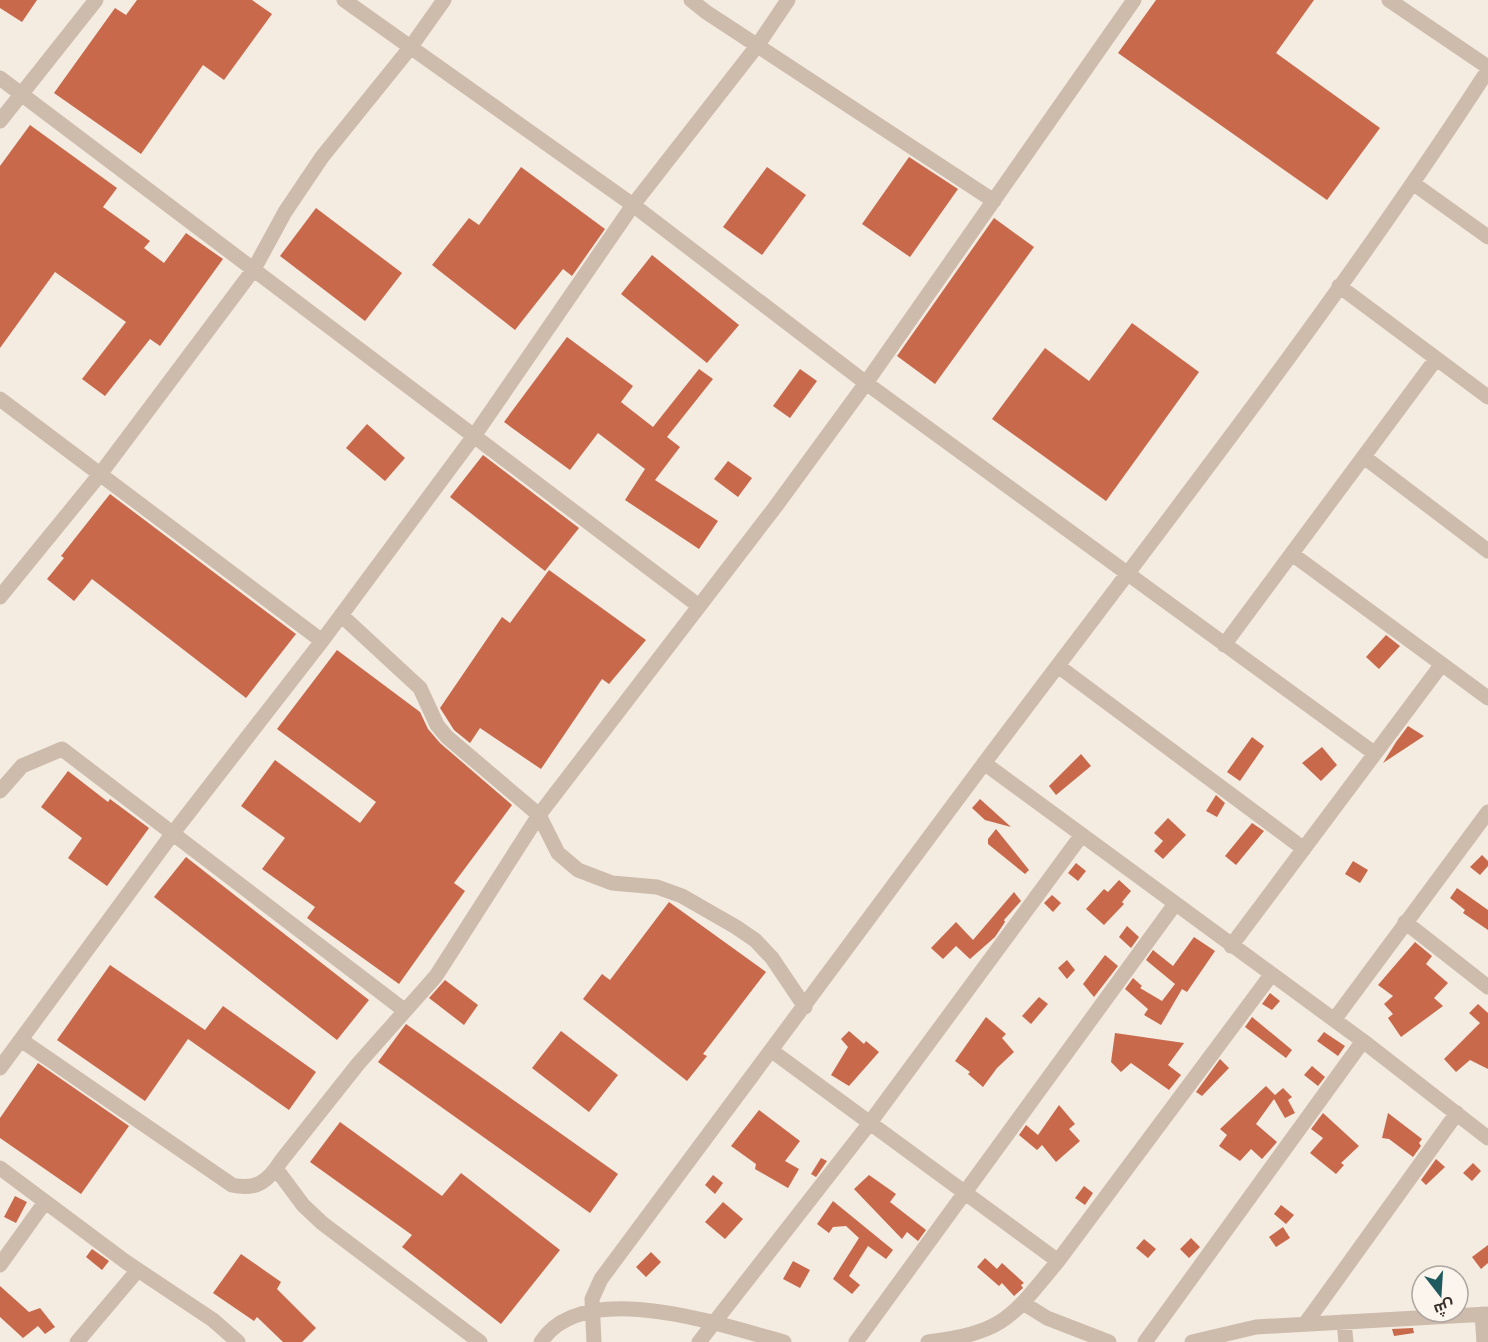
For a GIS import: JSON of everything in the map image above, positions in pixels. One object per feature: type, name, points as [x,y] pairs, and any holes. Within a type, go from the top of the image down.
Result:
[{"type":"street","points":[[0,121],[96,0]]},
{"type":"street","points":[[344,0],[633,205],[866,383],[1374,753]]},
{"type":"street","points":[[0,597],[101,473],[254,269],[285,212],[322,157],[410,48],[444,0]]},
{"type":"street","points":[[691,0],[757,46],[994,201]]},
{"type":"street","points":[[0,1068],[173,833],[322,641],[474,436],[633,205],[757,46],[788,0]]},
{"type":"street","points":[[21,1040],[232,1185],[254,1186],[277,1170],[351,1071],[436,976],[454,952],[539,815],[866,383],[1134,0]]},
{"type":"street","points":[[594,1342],[593,1294],[601,1279],[984,763],[1129,575],[1414,184],[1488,69],[1389,0]]},
{"type":"street","points":[[0,78],[699,606]]},
{"type":"street","points":[[1414,184],[1488,237]]},
{"type":"street","points":[[1339,286],[1488,397]]},
{"type":"street","points":[[1224,645],[1436,359]]},
{"type":"street","points":[[0,399],[322,641]]},
{"type":"street","points":[[1364,457],[1488,551]]},
{"type":"street","points":[[1292,554],[1488,698]]},
{"type":"street","points":[[341,615],[420,688],[437,725],[447,737],[539,815],[558,853],[578,870],[612,883],[657,887],[682,896],[755,940],[772,958],[805,1007]]},
{"type":"street","points":[[1231,946],[1442,664]]},
{"type":"street","points":[[1058,666],[1304,849]]},
{"type":"street","points":[[0,791],[22,766],[62,749],[404,1010]]},
{"type":"street","points":[[984,763],[1363,1041],[1488,1138]]},
{"type":"street","points":[[1334,1020],[1405,922],[1482,832],[1488,812]]},
{"type":"street","points":[[699,1342],[869,1124],[1081,836]]},
{"type":"street","points":[[856,1342],[1175,904]]},
{"type":"street","points":[[1405,922],[1488,987]]},
{"type":"street","points":[[928,1342],[968,1339],[990,1330],[1004,1322],[1023,1303],[1058,1261],[1271,975]]},
{"type":"street","points":[[1145,1342],[1363,1041]]},
{"type":"street","points":[[772,1051],[1058,1261]]},
{"type":"street","points":[[1305,1324],[1456,1113]]},
{"type":"street","points":[[0,1168],[138,1270],[213,1320],[238,1342]]},
{"type":"street","points":[[277,1170],[303,1205],[322,1223],[480,1342]]},
{"type":"street","points":[[0,1265],[45,1202]]},
{"type":"street","points":[[77,1342],[138,1270]]},
{"type":"street","points":[[1023,1303],[1047,1318],[1109,1342]]},
{"type":"street","points":[[540,1342],[557,1323],[592,1310],[630,1310],[713,1323],[784,1342]]},
{"type":"street","points":[[1192,1342],[1256,1334],[1305,1324],[1485,1314],[1484,1342]]},
{"type":"street","points":[[1344,1322],[1346,1342]]},
{"type":"building","points":[[0,0],[37,0],[22,22],[0,8]]},
{"type":"building","points":[[137,0],[252,0],[272,14],[224,80],[203,65],[141,154],[54,93],[115,8],[126,15]]},
{"type":"building","points":[[1156,0],[1314,0],[1276,53],[1380,128],[1327,200],[1118,53]]},
{"type":"building","points":[[30,125],[117,188],[103,207],[150,241],[144,248],[164,263],[186,233],[223,259],[160,346],[150,339],[105,396],[82,379],[126,322],[55,272],[0,348],[0,166]]},
{"type":"building","points":[[909,157],[958,189],[910,257],[862,224]]},
{"type":"building","points":[[521,167],[605,229],[572,276],[563,269],[515,330],[432,265],[469,218],[479,225]]},
{"type":"building","points":[[767,167],[806,195],[762,255],[723,227]]},
{"type":"building","points":[[316,208],[402,273],[365,321],[280,256]]},
{"type":"building","points":[[994,218],[1034,247],[935,384],[897,356]]},
{"type":"building","points":[[652,255],[739,325],[707,363],[621,294]]},
{"type":"building","points":[[1132,323],[1199,372],[1106,501],[992,419],[1045,348],[1089,381]]},
{"type":"building","points":[[567,337],[633,386],[621,402],[653,427],[699,369],[713,379],[667,437],[680,447],[655,480],[718,521],[699,549],[625,500],[645,469],[598,433],[570,470],[504,422]]},
{"type":"building","points":[[800,369],[817,381],[790,418],[773,406]]},
{"type":"building","points":[[367,424],[405,458],[385,481],[346,448]]},
{"type":"building","points":[[483,455],[579,528],[545,571],[450,497]]},
{"type":"building","points":[[728,461],[752,478],[738,497],[714,479]]},
{"type":"building","points":[[110,494],[296,634],[246,698],[92,579],[74,601],[47,579],[64,558],[61,556]]},
{"type":"building","points":[[549,570],[646,640],[609,684],[602,679],[541,769],[480,728],[470,743],[454,730],[440,708],[502,617],[510,623]]},
{"type":"building","points":[[1386,635],[1400,646],[1379,669],[1366,657]]},
{"type":"building","points":[[337,650],[420,712],[428,729],[440,743],[512,805],[454,883],[465,891],[399,984],[307,918],[315,907],[262,869],[285,838],[241,806],[275,760],[360,823],[376,802],[277,729]]},
{"type":"building","points":[[1408,726],[1424,736],[1383,763],[1396,742]]},
{"type":"building","points":[[1252,737],[1264,746],[1240,781],[1227,772]]},
{"type":"building","points":[[1322,747],[1337,765],[1321,781],[1302,763]]},
{"type":"building","points":[[1081,754],[1091,766],[1056,795],[1049,786]]},
{"type":"building","points":[[68,771],[108,802],[110,799],[149,828],[107,886],[68,858],[82,838],[41,807]]},
{"type":"building","points":[[1216,795],[1225,803],[1217,817],[1206,811]]},
{"type":"building","points":[[980,799],[1011,827],[985,820],[972,808]]},
{"type":"building","points":[[1168,818],[1186,835],[1163,859],[1154,851],[1163,841],[1154,833]]},
{"type":"building","points":[[1252,823],[1264,831],[1236,865],[1225,856]]},
{"type":"building","points":[[996,829],[1029,870],[1025,874],[988,844],[988,839]]},
{"type":"building","points":[[1482,855],[1488,861],[1488,866],[1480,875],[1470,867]]},
{"type":"building","points":[[186,857],[369,1000],[337,1040],[154,897]]},
{"type":"building","points":[[1353,861],[1368,870],[1360,883],[1345,874]]},
{"type":"building","points":[[1076,863],[1086,871],[1078,881],[1068,873]]},
{"type":"building","points":[[1119,880],[1131,891],[1122,902],[1124,904],[1104,925],[1086,909],[1104,889],[1108,892]]},
{"type":"building","points":[[1457,888],[1488,910],[1488,930],[1463,913],[1465,910],[1450,898]]},
{"type":"building","points":[[1014,892],[1021,901],[1004,920],[1005,922],[995,937],[970,959],[956,946],[943,959],[931,948],[956,922],[973,940]]},
{"type":"building","points":[[1052,895],[1061,903],[1053,912],[1044,903]]},
{"type":"building","points":[[669,902],[766,972],[703,1054],[707,1056],[687,1081],[583,999],[602,974],[610,980]]},
{"type":"building","points":[[1127,926],[1139,937],[1131,948],[1119,937]]},
{"type":"building","points":[[1194,937],[1215,951],[1187,992],[1182,989],[1161,1025],[1144,1015],[1148,1009],[1125,989],[1133,978],[1142,986],[1140,988],[1162,1001],[1175,984],[1146,960],[1153,950],[1173,966]]},
{"type":"building","points":[[1415,942],[1432,956],[1426,964],[1448,983],[1434,998],[1443,1006],[1401,1037],[1388,1018],[1393,1014],[1384,1004],[1393,996],[1378,985]]},
{"type":"building","points":[[1105,955],[1118,966],[1094,997],[1083,984]]},
{"type":"building","points":[[1067,960],[1075,970],[1067,979],[1058,968]]},
{"type":"building","points":[[110,965],[205,1030],[223,1006],[316,1072],[289,1110],[188,1039],[145,1101],[57,1040]]},
{"type":"building","points":[[445,980],[478,1005],[464,1025],[429,998]]},
{"type":"building","points":[[1270,993],[1280,1001],[1272,1010],[1262,1004]]},
{"type":"building","points":[[1039,997],[1048,1004],[1031,1024],[1022,1016]]},
{"type":"building","points":[[1478,1004],[1488,1013],[1488,1069],[1470,1060],[1456,1072],[1444,1059],[1480,1023],[1469,1013]]},
{"type":"building","points":[[986,1017],[1006,1034],[1002,1038],[1014,1052],[997,1068],[983,1087],[968,1074],[970,1072],[955,1061]]},
{"type":"building","points":[[1252,1017],[1292,1050],[1286,1058],[1245,1027]]},
{"type":"building","points":[[406,1024],[618,1174],[590,1213],[378,1062]]},
{"type":"building","points":[[561,1031],[618,1075],[589,1112],[532,1068]]},
{"type":"building","points":[[849,1031],[864,1044],[866,1041],[879,1052],[849,1086],[831,1075],[848,1047],[841,1039]]},
{"type":"building","points":[[1324,1032],[1345,1046],[1338,1056],[1317,1041]]},
{"type":"building","points":[[1115,1033],[1184,1043],[1168,1065],[1181,1075],[1169,1090],[1131,1063],[1121,1072],[1111,1062]]},
{"type":"building","points":[[1220,1059],[1229,1068],[1202,1096],[1196,1092]]},
{"type":"building","points":[[38,1063],[129,1126],[81,1194],[0,1138],[0,1118]]},
{"type":"building","points":[[1312,1066],[1325,1077],[1318,1086],[1304,1075]]},
{"type":"building","points":[[1266,1086],[1275,1095],[1283,1088],[1292,1097],[1288,1100],[1295,1113],[1285,1118],[1274,1099],[1256,1124],[1277,1142],[1262,1159],[1251,1149],[1240,1161],[1219,1146],[1227,1135],[1220,1129]]},
{"type":"building","points":[[1059,1105],[1075,1124],[1069,1129],[1080,1141],[1056,1162],[1042,1145],[1037,1150],[1019,1135],[1026,1125],[1038,1135]]},
{"type":"building","points":[[759,1110],[800,1141],[785,1161],[799,1169],[788,1188],[755,1169],[756,1164],[731,1146]]},
{"type":"building","points":[[1323,1113],[1359,1146],[1341,1163],[1344,1165],[1336,1174],[1310,1153],[1323,1138],[1311,1129]]},
{"type":"building","points":[[1388,1113],[1422,1139],[1419,1143],[1421,1146],[1413,1157],[1389,1139],[1382,1138]]},
{"type":"building","points":[[340,1122],[442,1196],[461,1173],[560,1250],[501,1324],[402,1247],[412,1235],[310,1162]]},
{"type":"building","points":[[821,1158],[827,1161],[816,1177],[811,1174]]},
{"type":"building","points":[[1436,1159],[1445,1167],[1426,1185],[1421,1180]]},
{"type":"building","points":[[1473,1163],[1481,1171],[1472,1181],[1463,1173]]},
{"type":"building","points":[[713,1175],[723,1183],[715,1194],[705,1185]]},
{"type":"building","points":[[869,1175],[896,1194],[890,1202],[926,1230],[918,1241],[907,1232],[902,1239],[854,1189]]},
{"type":"building","points":[[1084,1186],[1093,1193],[1085,1205],[1075,1198]]},
{"type":"building","points":[[15,1196],[27,1202],[16,1223],[4,1217]]},
{"type":"building","points":[[833,1201],[893,1250],[886,1259],[868,1246],[849,1276],[860,1285],[852,1294],[833,1279],[859,1238],[846,1226],[833,1227],[829,1233],[817,1224]]},
{"type":"building","points":[[723,1202],[743,1219],[725,1239],[705,1222]]},
{"type":"building","points":[[1281,1205],[1294,1215],[1286,1224],[1274,1214]]},
{"type":"building","points":[[1283,1227],[1290,1238],[1276,1247],[1269,1237]]},
{"type":"building","points":[[1191,1238],[1200,1247],[1189,1258],[1180,1249]]},
{"type":"building","points":[[1144,1239],[1156,1249],[1148,1258],[1136,1248]]},
{"type":"building","points":[[1488,1245],[1488,1263],[1481,1269],[1472,1257]]},
{"type":"building","points":[[92,1249],[109,1261],[102,1270],[86,1257]]},
{"type":"building","points":[[651,1252],[661,1262],[646,1277],[636,1267]]},
{"type":"building","points":[[241,1254],[281,1282],[277,1289],[316,1328],[302,1342],[283,1342],[257,1317],[254,1321],[213,1293]]},
{"type":"building","points":[[985,1258],[997,1269],[1002,1263],[1024,1283],[1021,1285],[1023,1288],[1014,1296],[1002,1283],[999,1286],[977,1267]]},
{"type":"building","points":[[793,1261],[810,1270],[800,1288],[783,1279]]},
{"type":"building","points":[[0,1286],[29,1312],[40,1308],[55,1327],[45,1334],[38,1326],[23,1338],[0,1317]]},
{"type":"building","points":[[1413,1328],[1414,1333],[1394,1336],[1392,1329]]}]
